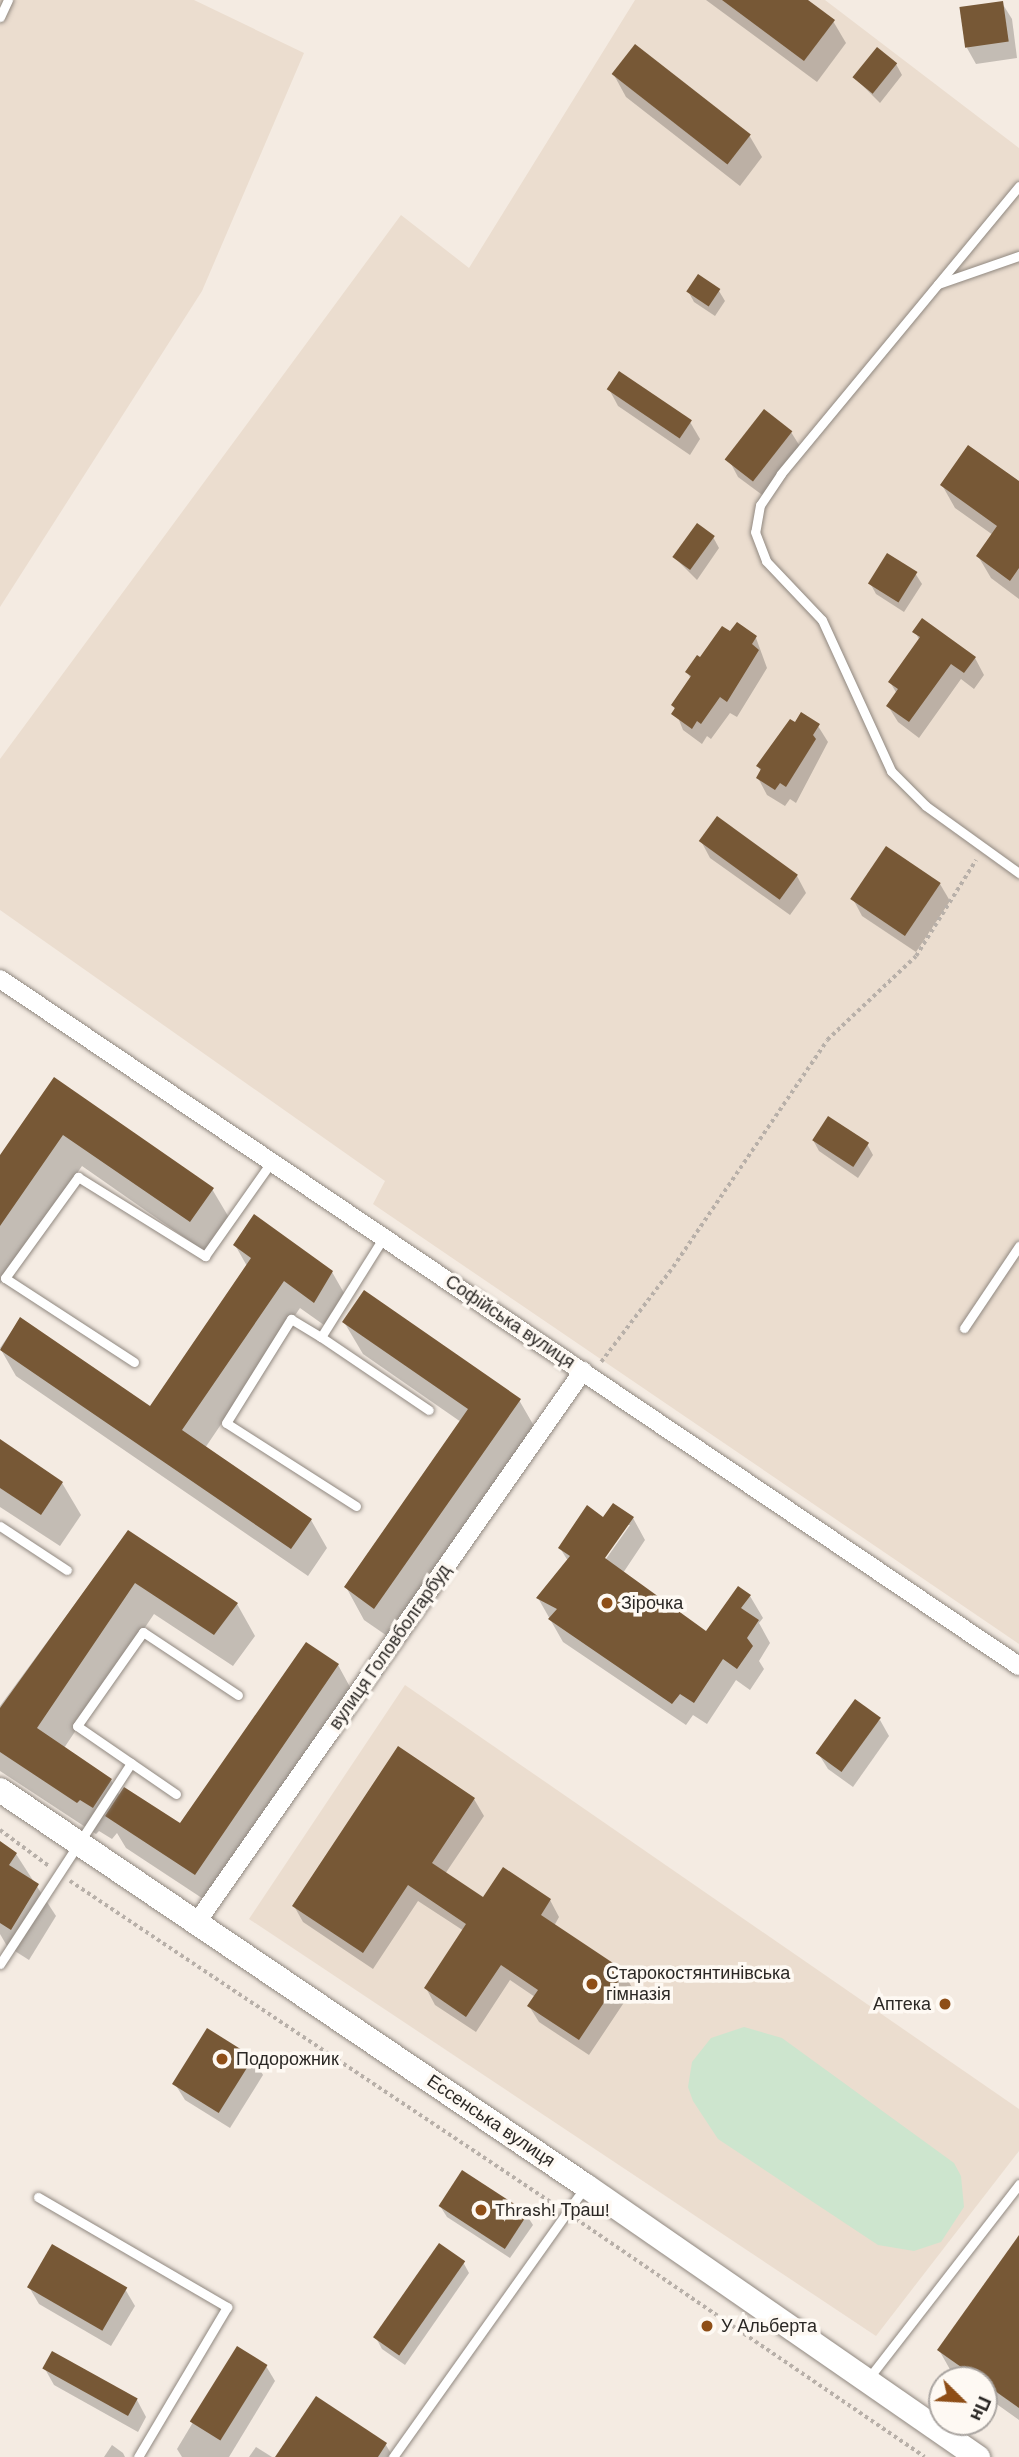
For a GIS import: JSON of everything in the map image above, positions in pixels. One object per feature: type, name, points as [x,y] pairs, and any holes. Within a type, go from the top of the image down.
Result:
[{"type":"street","name":"Софійська вулиця","points":[[0,979],[270,1164],[590,1368],[1019,1666]]},
{"type":"street","name":"вулиця Головболгарбуд","points":[[197,1922],[590,1368]]},
{"type":"street","name":"Ессенська вулиця","points":[[0,1790],[586,2186],[978,2457]]},
{"type":"lane","points":[[0,18],[8,0]]},
{"type":"lane","points":[[1019,186],[781,474],[760,505],[755,532],[766,561],[822,620],[891,771],[926,806],[1019,873]]},
{"type":"lane","points":[[938,284],[1019,256]]},
{"type":"lane","points":[[134,1362],[5,1278],[78,1177],[205,1256],[270,1164]]},
{"type":"lane","points":[[321,1337],[383,1238]]},
{"type":"lane","points":[[964,1328],[1019,1246]]},
{"type":"lane","points":[[356,1506],[226,1423],[291,1319],[429,1410]]},
{"type":"lane","points":[[0,1526],[66,1570]]},
{"type":"lane","points":[[176,1794],[77,1726],[144,1632],[238,1695]]},
{"type":"lane","points":[[0,1964],[75,1843],[131,1763]]},
{"type":"lane","points":[[868,2379],[1019,2184]]},
{"type":"lane","points":[[393,2457],[586,2186]]},
{"type":"lane","points":[[38,2197],[228,2307],[138,2457]]},
{"type":"path","points":[[590,1368],[673,1267],[827,1040],[916,956],[984,848]]},
{"type":"path","points":[[0,1830],[57,1872],[567,2213],[925,2457]]},
{"type":"shaded area","points":[[0,0],[194,0],[304,53],[202,291],[0,607]]},
{"type":"shaded area","points":[[635,0],[825,0],[1019,148],[1019,1644],[373,1204],[385,1181],[0,910],[0,759],[401,215],[469,268]]},
{"type":"shaded area","name":"Старокостянтинівська гімназія","points":[[405,1685],[1019,2109],[1019,2151],[876,2336],[249,1919]]},
{"type":"green space","points":[[744,2027],[782,2038],[954,2163],[961,2176],[964,2207],[941,2242],[914,2251],[878,2245],[718,2139],[693,2101],[688,2087],[692,2062],[711,2038]]},
{"type":"building","points":[[722,0],[808,0],[835,20],[804,61]]},
{"type":"building","points":[[1003,1],[1009,42],[965,48],[959,7]]},
{"type":"building","points":[[635,44],[751,135],[727,164],[612,74]]},
{"type":"building","points":[[877,47],[897,63],[873,94],[852,77]]},
{"type":"building","points":[[698,274],[720,289],[709,307],[686,291]]},
{"type":"building","points":[[619,371],[692,420],[680,438],[607,389]]},
{"type":"building","points":[[764,409],[792,431],[753,482],[725,459]]},
{"type":"building","points":[[968,445],[1019,481],[1019,568],[1010,581],[976,556],[997,526],[940,485]]},
{"type":"building","points":[[697,523],[715,536],[690,570],[672,557]]},
{"type":"building","points":[[887,553],[918,572],[898,603],[868,584]]},
{"type":"building","points":[[922,618],[976,657],[964,673],[951,664],[909,722],[886,706],[898,689],[888,682],[920,637],[912,632]]},
{"type":"building","points":[[737,622],[757,636],[752,644],[759,650],[727,702],[720,697],[701,724],[697,721],[692,729],[671,714],[675,708],[671,705],[691,676],[685,672],[697,655],[700,657],[722,626],[730,631]]},
{"type":"building","points":[[801,712],[820,724],[813,735],[816,739],[786,787],[780,783],[775,790],[756,778],[761,769],[756,766],[790,719],[795,722]]},
{"type":"building","points":[[717,816],[798,875],[780,900],[699,841]]},
{"type":"building","points":[[886,846],[941,883],[905,936],[850,899]]},
{"type":"building","points":[[54,1077],[214,1188],[190,1222],[63,1135],[0,1226],[0,1155]]},
{"type":"building","points":[[828,1116],[869,1143],[853,1167],[812,1140]]},
{"type":"building","points":[[254,1214],[333,1271],[314,1303],[284,1281],[182,1430],[312,1519],[291,1549],[0,1350],[20,1317],[150,1406],[251,1258],[233,1245]]},
{"type":"building","points":[[364,1290],[521,1399],[374,1609],[344,1587],[468,1409],[342,1322]]},
{"type":"building","points":[[0,1439],[63,1482],[41,1515],[0,1488]]},
{"type":"building","name":"Зірочка","points":[[613,1503],[634,1517],[605,1558],[706,1631],[738,1586],[751,1595],[741,1608],[759,1620],[747,1638],[753,1646],[737,1669],[723,1659],[694,1703],[680,1694],[672,1704],[548,1619],[557,1609],[536,1598],[570,1556],[558,1548],[587,1505],[603,1517]]},
{"type":"building","points":[[128,1530],[238,1603],[214,1635],[135,1583],[37,1728],[112,1779],[93,1808],[80,1800],[77,1803],[0,1752],[0,1708]]},
{"type":"building","points":[[306,1642],[339,1664],[195,1875],[105,1816],[124,1787],[180,1823]]},
{"type":"building","points":[[855,1699],[881,1718],[842,1772],[816,1753]]},
{"type":"building","points":[[398,1746],[475,1798],[432,1863],[483,1897],[503,1867],[551,1899],[541,1915],[625,1971],[579,2040],[527,2006],[538,1990],[501,1965],[466,2017],[424,1988],[466,1924],[408,1885],[363,1953],[292,1906]]},
{"type":"building","points":[[0,1841],[17,1853],[9,1865],[39,1884],[11,1930],[0,1923]]},
{"type":"building","points":[[207,2028],[254,2057],[219,2113],[172,2084]]},
{"type":"building","points":[[462,2170],[528,2213],[505,2249],[439,2206]]},
{"type":"building","points":[[1019,2235],[1019,2408],[998,2393],[998,2366],[960,2366],[937,2350]]},
{"type":"building","points":[[439,2243],[465,2261],[399,2356],[373,2337]]},
{"type":"building","points":[[52,2244],[127,2288],[102,2331],[27,2287]]},
{"type":"building","points":[[237,2346],[268,2365],[220,2441],[190,2421]]},
{"type":"building","points":[[52,2351],[138,2399],[128,2416],[42,2368]]},
{"type":"building","points":[[316,2396],[387,2443],[378,2457],[275,2457]]},
{"type":"place","name":"Зірочка","points":[[607,1603]]},
{"type":"place","name":"Старокостянтинівська гімназія","points":[[592,1984]]},
{"type":"place","name":"Аптека","points":[[945,2004]]},
{"type":"place","name":"Подорожник","points":[[222,2059]]},
{"type":"place","name":"Thrash! Траш!","points":[[481,2210]]},
{"type":"place","name":"У Альберта","points":[[707,2326]]}]
